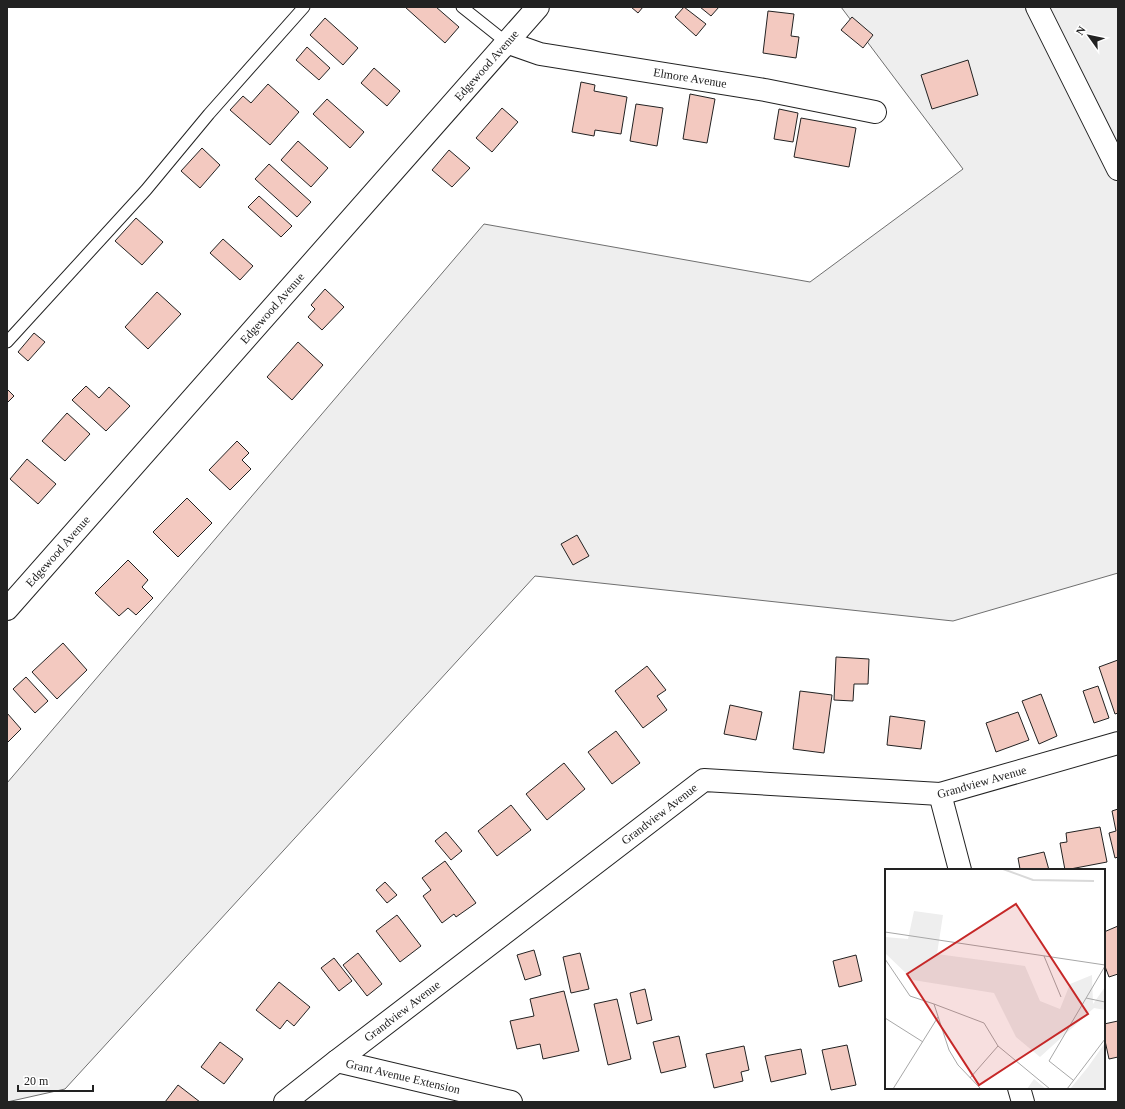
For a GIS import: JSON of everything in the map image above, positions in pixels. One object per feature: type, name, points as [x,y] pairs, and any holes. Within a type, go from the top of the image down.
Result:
[{"type":"street","name":"Edgewood Avenue","points":[[7,609],[538,7]]},
{"type":"street","points":[[1037,7],[1118,169]]},
{"type":"street","name":"Elmore Avenue","points":[[506,42],[540,54],[765,90],[874,112]]},
{"type":"street","name":"Grandview Avenue","points":[[338,1061],[704,780],[940,794],[1118,743]]},
{"type":"street","points":[[940,794],[960,869]]},
{"type":"street","name":"Grant Avenue Extension","points":[[285,1102],[338,1061],[451,1094],[511,1102]]},
{"type":"street","points":[[1019,1089],[1023,1102]]},
{"type":"lane","points":[[7,342],[146,190],[209,114],[304,7]]},
{"type":"lane","points":[[462,7],[506,42]]},
{"type":"shaded area","points":[[841,7],[1118,7],[1118,573],[953,621],[535,576],[65,1089],[7,1102],[7,783],[484,224],[810,282],[963,169]]},
{"type":"building","points":[[405,7],[436,7],[459,27],[445,43]]},
{"type":"building","points":[[631,7],[643,7],[638,13]]},
{"type":"building","points":[[684,7],[706,24],[696,36],[675,17]]},
{"type":"building","points":[[700,7],[719,7],[711,16]]},
{"type":"building","points":[[768,11],[794,14],[791,36],[799,37],[796,58],[763,53]]},
{"type":"building","points":[[852,17],[873,35],[863,48],[841,30]]},
{"type":"building","points":[[325,18],[358,48],[343,65],[310,35]]},
{"type":"building","points":[[307,47],[330,68],[319,80],[296,60]]},
{"type":"building","points":[[968,60],[978,95],[932,109],[921,75]]},
{"type":"building","points":[[374,68],[400,91],[387,106],[361,83]]},
{"type":"building","points":[[581,82],[595,85],[594,91],[627,97],[621,134],[595,130],[594,136],[572,132]]},
{"type":"building","points":[[268,84],[299,112],[270,145],[230,110],[243,96],[251,103]]},
{"type":"building","points":[[690,94],[715,99],[707,143],[683,139]]},
{"type":"building","points":[[327,99],[364,132],[350,148],[313,114]]},
{"type":"building","points":[[636,104],[663,108],[657,146],[630,141]]},
{"type":"building","points":[[502,108],[518,122],[492,152],[476,138]]},
{"type":"building","points":[[779,109],[798,113],[793,142],[774,139]]},
{"type":"building","points":[[801,118],[856,128],[849,167],[794,157]]},
{"type":"building","points":[[298,141],[328,168],[311,187],[281,160]]},
{"type":"building","points":[[202,148],[220,165],[200,188],[181,171]]},
{"type":"building","points":[[449,150],[470,168],[452,187],[432,170]]},
{"type":"building","points":[[269,164],[311,202],[297,217],[255,179]]},
{"type":"building","points":[[259,196],[292,226],[281,237],[248,207]]},
{"type":"building","points":[[136,218],[163,242],[142,265],[115,241]]},
{"type":"building","points":[[223,239],[253,266],[240,280],[210,253]]},
{"type":"building","points":[[325,289],[344,307],[322,330],[308,317],[315,309],[311,305]]},
{"type":"building","points":[[157,292],[181,314],[148,349],[125,327]]},
{"type":"building","points":[[34,333],[45,342],[28,361],[18,352]]},
{"type":"building","points":[[298,342],[323,365],[292,400],[267,377]]},
{"type":"building","points":[[86,386],[99,398],[109,387],[130,406],[106,431],[72,400]]},
{"type":"building","points":[[7,389],[14,396],[7,403]]},
{"type":"building","points":[[67,413],[90,434],[65,461],[42,441]]},
{"type":"building","points":[[237,441],[249,453],[242,460],[251,469],[230,490],[209,470]]},
{"type":"building","points":[[27,459],[56,484],[38,504],[10,479]]},
{"type":"building","points":[[187,498],[212,523],[178,557],[153,532]]},
{"type":"building","points":[[577,535],[589,556],[573,565],[561,544]]},
{"type":"building","points":[[128,560],[148,580],[142,587],[153,598],[136,615],[128,608],[119,616],[95,593]]},
{"type":"building","points":[[63,643],[87,670],[57,699],[32,672]]},
{"type":"building","points":[[836,657],[869,659],[868,684],[854,684],[853,701],[834,700]]},
{"type":"building","points":[[1118,660],[1118,713],[1115,714],[1099,667]]},
{"type":"building","points":[[647,666],[666,690],[657,696],[667,710],[643,728],[615,691]]},
{"type":"building","points":[[26,677],[48,701],[35,713],[13,689]]},
{"type":"building","points":[[1098,686],[1109,718],[1094,723],[1083,691]]},
{"type":"building","points":[[800,691],[832,695],[824,753],[793,749]]},
{"type":"building","points":[[1041,694],[1057,736],[1039,744],[1022,701]]},
{"type":"building","points":[[730,705],[762,712],[756,740],[724,734]]},
{"type":"building","points":[[1018,712],[1029,740],[996,752],[986,723]]},
{"type":"building","points":[[7,713],[21,729],[7,743]]},
{"type":"building","points":[[890,716],[925,721],[921,749],[887,745]]},
{"type":"building","points":[[616,731],[640,763],[612,784],[588,752]]},
{"type":"building","points":[[564,763],[585,789],[547,820],[526,794]]},
{"type":"building","points":[[511,805],[531,830],[497,856],[478,831]]},
{"type":"building","points":[[1118,809],[1118,857],[1115,858],[1109,833],[1116,831],[1112,811]]},
{"type":"building","points":[[1100,827],[1107,862],[1065,869],[1060,843],[1067,842],[1066,833]]},
{"type":"building","points":[[446,832],[462,851],[451,860],[435,841]]},
{"type":"building","points":[[1044,852],[1049,869],[1020,869],[1018,858]]},
{"type":"building","points":[[445,861],[476,903],[456,917],[454,914],[442,923],[423,896],[431,890],[422,878]]},
{"type":"building","points":[[385,882],[397,895],[387,903],[376,890]]},
{"type":"building","points":[[397,915],[421,946],[400,962],[376,931]]},
{"type":"building","points":[[1118,926],[1118,974],[1109,977],[1105,967],[1105,932]]},
{"type":"building","points":[[534,950],[541,975],[525,980],[517,955]]},
{"type":"building","points":[[358,953],[382,984],[367,996],[343,965]]},
{"type":"building","points":[[580,953],[589,989],[571,993],[563,957]]},
{"type":"building","points":[[856,955],[862,981],[839,987],[833,961]]},
{"type":"building","points":[[334,958],[352,981],[339,991],[321,968]]},
{"type":"building","points":[[279,982],[310,1007],[294,1026],[287,1020],[280,1029],[256,1010]]},
{"type":"building","points":[[645,989],[652,1020],[637,1024],[630,993]]},
{"type":"building","points":[[564,991],[579,1051],[543,1059],[540,1044],[517,1049],[510,1021],[534,1016],[530,999]]},
{"type":"building","points":[[617,999],[631,1059],[608,1065],[594,1004]]},
{"type":"building","points":[[1118,1021],[1118,1057],[1109,1059],[1105,1041],[1105,1024]]},
{"type":"building","points":[[679,1036],[686,1067],[661,1073],[653,1042]]},
{"type":"building","points":[[220,1042],[243,1059],[224,1084],[201,1067]]},
{"type":"building","points":[[847,1045],[856,1085],[831,1090],[822,1050]]},
{"type":"building","points":[[744,1046],[749,1070],[741,1072],[743,1081],[714,1088],[706,1054]]},
{"type":"building","points":[[801,1049],[806,1074],[771,1082],[765,1056]]},
{"type":"building","points":[[178,1085],[200,1102],[165,1102]]}]
